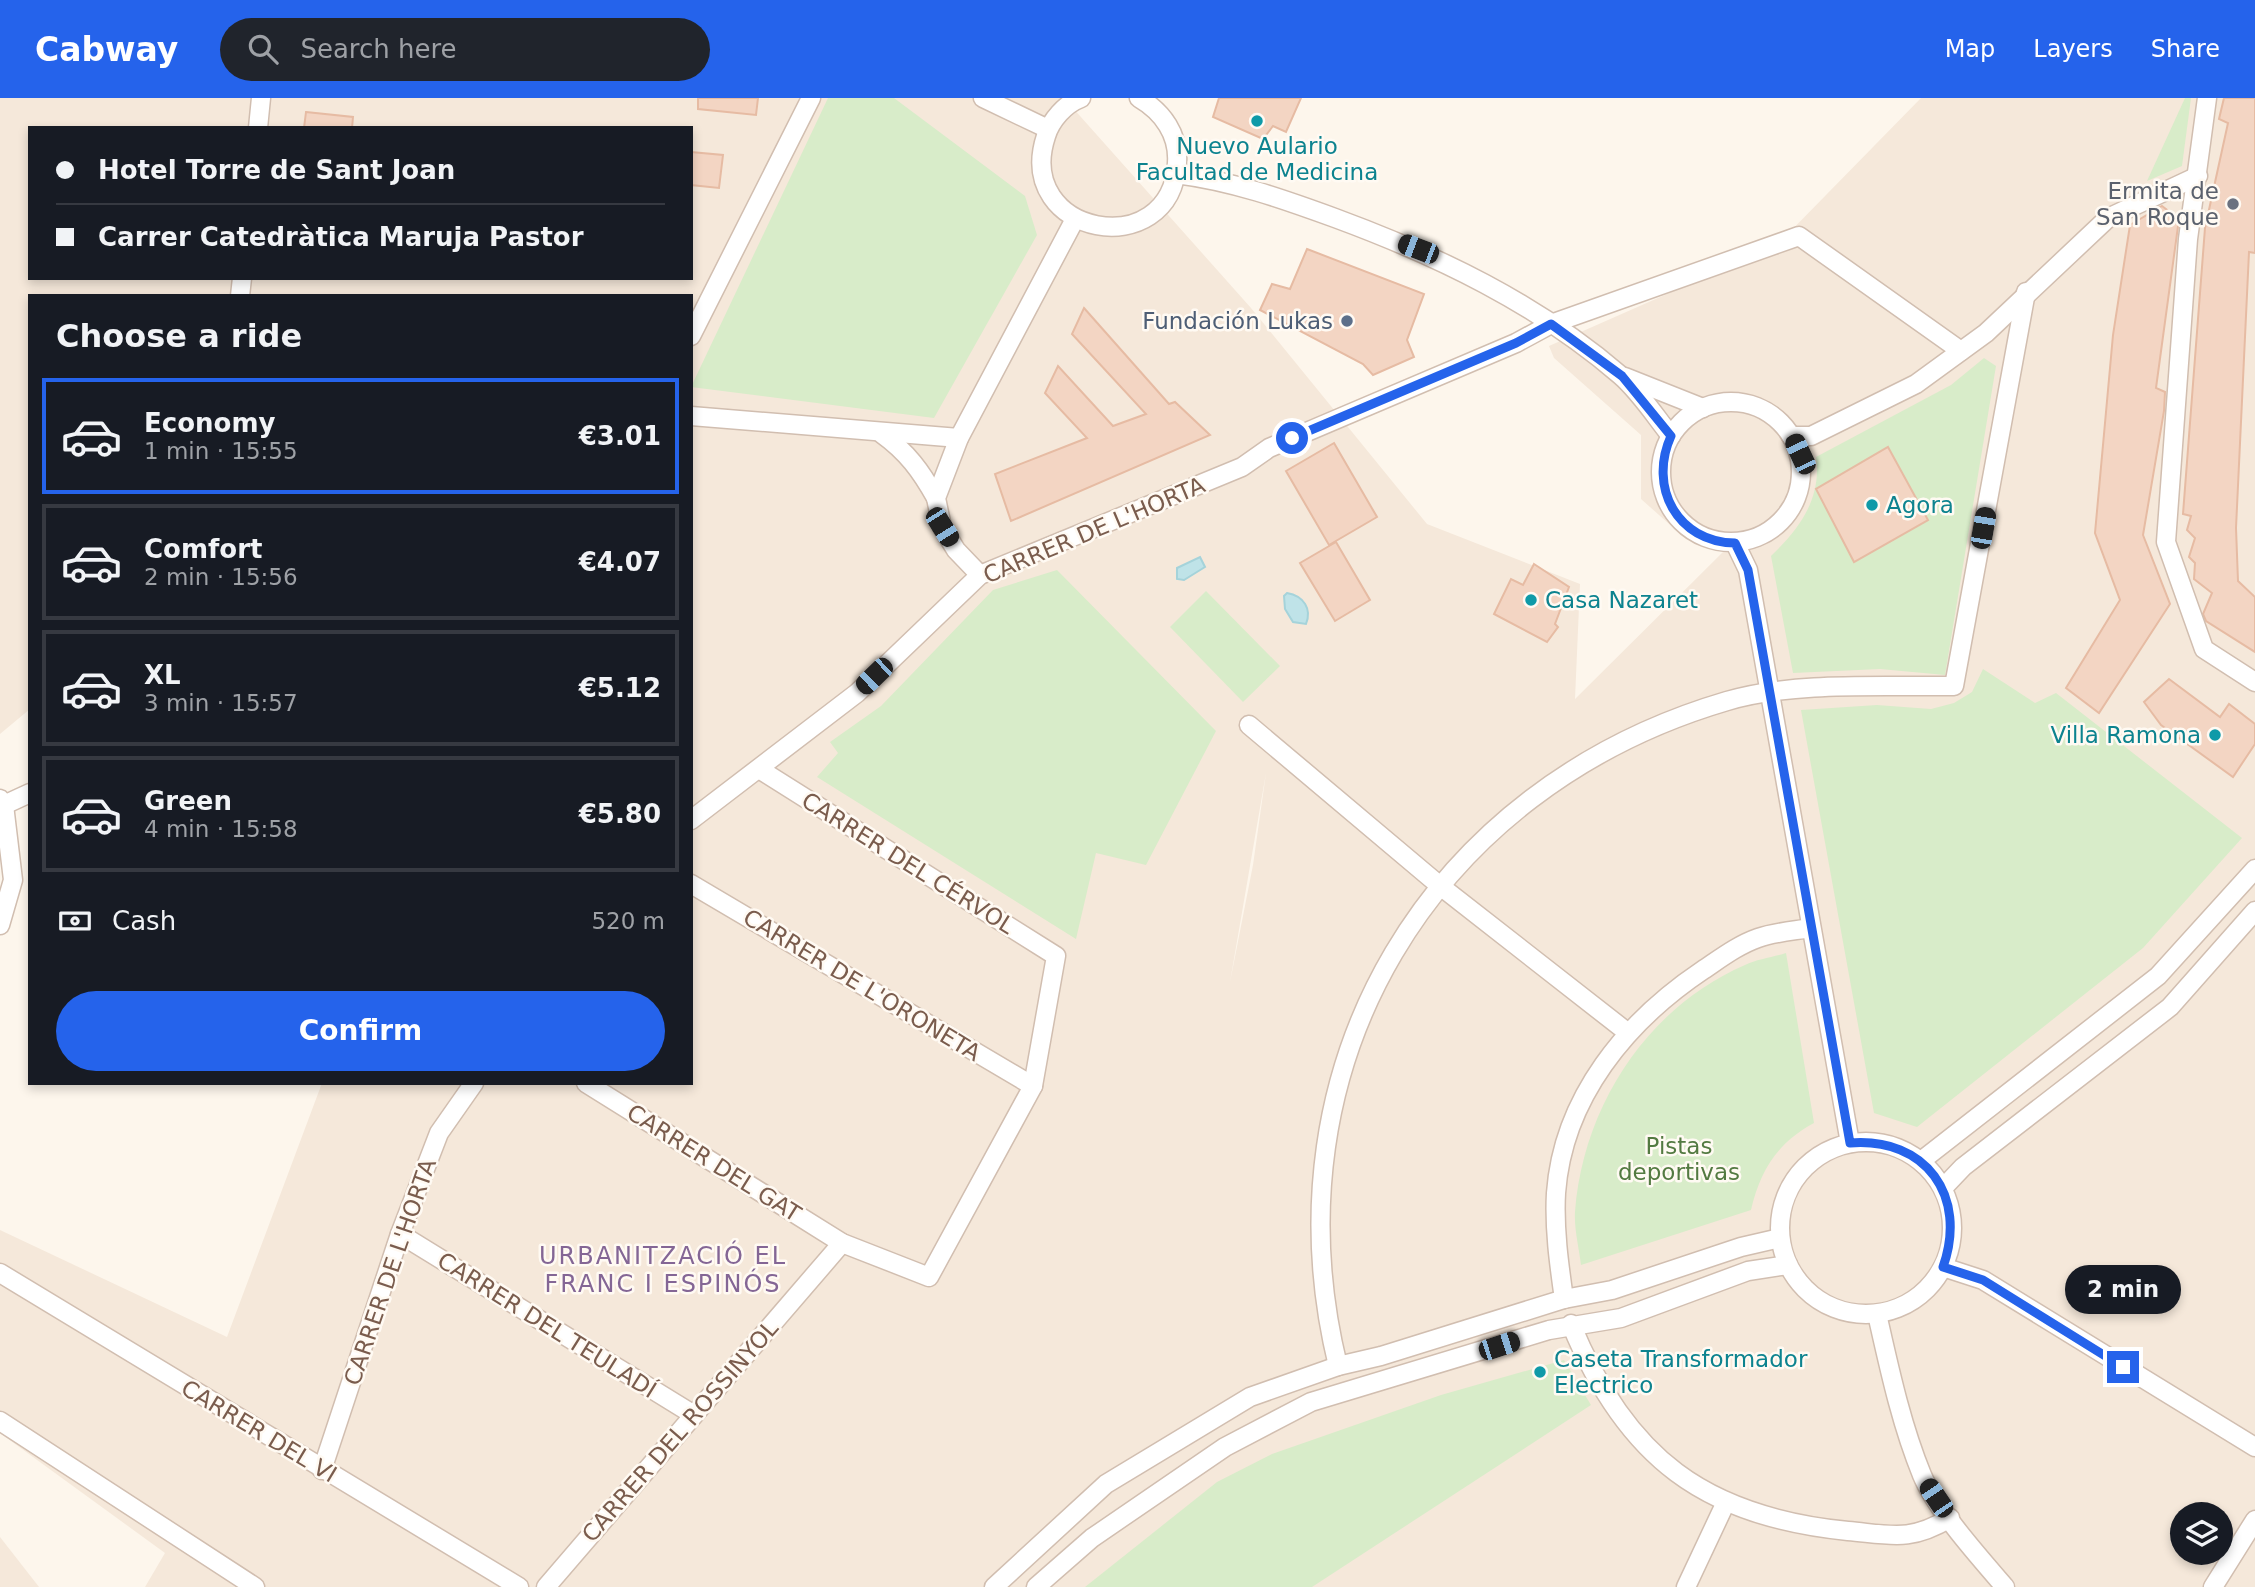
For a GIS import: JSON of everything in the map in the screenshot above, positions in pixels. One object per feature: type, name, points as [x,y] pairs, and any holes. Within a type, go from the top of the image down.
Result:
[{"type":"street","points":[[258,126],[261,98]]},
{"type":"street","points":[[693,332],[811,98]]},
{"type":"street","points":[[983,98],[1048,129]]},
{"type":"street","points":[[1080,98],[1059,113],[1048,129],[1041,149],[1042,170],[1048,190],[1060,207],[1075,219],[1095,227],[1115,228],[1134,224],[1153,212],[1168,195],[1176,174],[1177,155],[1173,136],[1164,118],[1139,98]]},
{"type":"street","points":[[2207,98],[2188,239],[2166,542],[2204,649],[2255,682]]},
{"type":"street","points":[[1176,174],[1211,178],[1267,193],[1418,249],[1504,294],[1551,324],[1622,376],[1671,436]]},
{"type":"street","points":[[1791,436],[1811,436],[1916,384],[1986,332],[2108,218],[2198,176]]},
{"type":"street","points":[[936,498],[959,438],[1075,219]]},
{"type":"street","name":"CARRER DE L'HORTA","points":[[693,818],[857,693],[980,575],[1242,467],[1269,448],[1516,343],[1551,324],[1800,236],[1961,351]]},
{"type":"street","points":[[1338,1366],[1327,1316],[1319,1223],[1329,1121],[1368,999],[1401,939],[1439,885],[1514,811],[1580,762],[1656,726],[1727,701],[1768,691],[1954,686],[2026,292]]},
{"type":"street","points":[[1622,376],[1703,408]]},
{"type":"street","points":[[1724,402],[1746,404],[1767,412],[1791,436],[1800,454],[1801,485],[1794,504],[1782,521],[1766,534],[1735,543],[1705,538],[1687,527],[1673,512],[1664,492],[1661,472],[1664,451],[1671,436],[1685,419],[1703,408],[1724,402]]},
{"type":"street","points":[[693,416],[882,434],[959,438]]},
{"type":"street","points":[[882,434],[904,450],[919,468],[936,498],[942,527],[956,550],[980,575]]},
{"type":"street","points":[[1800,454],[1811,436]]},
{"type":"street","points":[[1748,570],[1754,537]]},
{"type":"street","points":[[1735,543],[1748,570],[1850,1143]]},
{"type":"street","points":[[1248,725],[1439,885],[1627,1032]]},
{"type":"street","name":"CARRER DEL CÉRVOL","points":[[759,769],[1056,956],[1033,1086]]},
{"type":"street","points":[[0,925],[13,880],[2,802],[28,794]]},
{"type":"street","points":[[1921,1161],[2158,976],[2255,869]]},
{"type":"street","name":"CARRER DE L'ORONETA","points":[[693,885],[1033,1086]]},
{"type":"street","points":[[1943,1188],[1963,1167],[2171,1007],[2255,911]]},
{"type":"street","points":[[1564,1299],[1556,1243],[1556,1205],[1564,1147],[1583,1099],[1606,1059],[1627,1032],[1678,986],[1733,949],[1758,938],[1811,928]]},
{"type":"street","name":"CARRER DE L'HORTA","points":[[322,1470],[400,1234],[439,1133],[473,1085]]},
{"type":"street","name":"CARRER DEL GAT","points":[[589,1085],[842,1244],[929,1278],[1033,1086]]},
{"type":"street","points":[[1850,1143],[1888,1144],[1921,1161],[1943,1188],[1952,1228],[1943,1267],[1927,1290],[1905,1306],[1877,1314],[1851,1314],[1825,1305],[1803,1287],[1788,1265],[1780,1238],[1783,1206],[1796,1177],[1811,1161],[1829,1149],[1850,1143]]},
{"type":"street","name":"CARRER DEL TEULADÍ","points":[[400,1234],[694,1415]]},
{"type":"street","points":[[994,1587],[1106,1484],[1250,1397],[1338,1366],[1381,1356],[1564,1299],[1612,1290],[1741,1247],[1780,1238]]},
{"type":"street","name":"CARRER DEL ROSSINYOL","points":[[546,1587],[842,1244]]},
{"type":"street","points":[[1036,1587],[1092,1538],[1225,1447],[1311,1402],[1571,1325],[1621,1318],[1748,1271],[1788,1265]]},
{"type":"street","points":[[1943,1267],[1983,1280],[2255,1447]]},
{"type":"street","name":"CARRER DEL VI","points":[[0,1273],[519,1587]]},
{"type":"street","points":[[1877,1314],[1887,1363],[1922,1477],[1950,1518],[2005,1587]]},
{"type":"street","points":[[1571,1325],[1590,1369],[1625,1421],[1650,1449],[1692,1486],[1756,1515],[1810,1527],[1888,1536],[1927,1532],[1950,1518]]},
{"type":"street","points":[[0,1421],[255,1587]]},
{"type":"street","points":[[1686,1587],[1726,1502]]},
{"type":"street","points":[[2213,1587],[2255,1520]]},
{"type":"shaded area","points":[[0,98],[1064,98],[1251,308],[1427,524],[1580,584],[1575,699],[1723,552],[1686,539],[1641,499],[1641,435],[1554,358],[1549,346],[1776,246],[1921,98],[2255,98],[2255,1587],[145,1587],[165,1553],[0,1433],[0,1230],[227,1337],[321,1085],[693,1085],[693,294],[28,294],[28,711],[0,734]],"holes":[[[1266,773],[1253,865],[1230,982]]]},
{"type":"shaded area","points":[[0,1537],[39,1587],[0,1587]]},
{"type":"green space","points":[[828,98],[894,98],[1025,196],[1037,235],[934,418],[693,387]]},
{"type":"green space","points":[[2185,98],[2191,98],[2182,166],[2147,181]]},
{"type":"green space","points":[[1984,358],[1996,366],[1945,675],[1880,669],[1793,673],[1771,556],[1791,535],[1812,500],[1817,472],[1816,457],[1951,385]]},
{"type":"green space","points":[[1057,570],[1216,731],[1146,865],[1096,853],[1076,939],[817,777],[838,753],[830,742],[881,706],[993,590]]},
{"type":"green space","points":[[1206,591],[1280,666],[1243,702],[1170,627]]},
{"type":"green space","points":[[1983,669],[2035,703],[2056,693],[2242,838],[2143,948],[1917,1127],[1874,1113],[1801,710],[1877,705],[1931,709],[1954,703],[1972,692]]},
{"type":"green space","name":"Pistas deportivas","points":[[1786,953],[1814,1123],[1790,1140],[1772,1159],[1759,1183],[1751,1210],[1581,1265],[1575,1212],[1581,1173],[1591,1135],[1606,1099],[1626,1065],[1650,1034],[1678,1007],[1710,984],[1750,963]]},
{"type":"green space","points":[[1564,1360],[1591,1405],[1312,1587],[1085,1587],[1217,1482],[1272,1454],[1441,1395]]},
{"type":"water","points":[[1200,557],[1205,567],[1184,580],[1177,579],[1177,568]]},
{"type":"water","points":[[1287,593],[1298,597],[1305,604],[1308,613],[1306,624],[1293,622],[1285,609],[1284,596]]},
{"type":"building","points":[[698,98],[758,98],[756,115],[698,109]]},
{"type":"building","name":"Nuevo Aulario Facultad de Medicina","points":[[1219,98],[1301,98],[1286,132],[1273,126],[1263,139],[1213,117]]},
{"type":"building","points":[[2224,98],[2255,98],[2255,253],[2249,252],[2236,528],[2238,581],[2255,597],[2255,652],[2206,621],[2203,614],[2212,593],[2194,579],[2195,563],[2189,557],[2195,538],[2187,530],[2191,516],[2183,514],[2205,228],[2228,123],[2219,119]]},
{"type":"building","points":[[306,112],[353,117],[352,126],[304,126]]},
{"type":"building","points":[[693,152],[723,155],[719,188],[693,185]]},
{"type":"building","points":[[2162,206],[2179,219],[2156,388],[2165,392],[2164,411],[2143,535],[2170,604],[2099,713],[2066,688],[2120,600],[2095,533],[2113,335],[2130,225]]},
{"type":"building","name":"Fundación Lukas","points":[[1307,249],[1424,294],[1407,340],[1414,357],[1373,375],[1363,364],[1260,310],[1272,284],[1290,289]]},
{"type":"building","points":[[1084,308],[1169,404],[1175,402],[1210,435],[1011,521],[995,474],[1087,438],[1045,393],[1058,366],[1113,426],[1146,414],[1072,334]]},
{"type":"building","points":[[1334,443],[1377,517],[1329,545],[1286,471]]},
{"type":"building","name":"Agora","points":[[1888,447],[1928,520],[1854,562],[1816,489]]},
{"type":"building","points":[[1336,542],[1370,600],[1335,621],[1300,563]]},
{"type":"building","name":"Casa Nazaret","points":[[1534,564],[1569,587],[1555,624],[1558,627],[1547,642],[1494,614],[1511,579],[1523,585]]},
{"type":"building","name":"Villa Ramona","points":[[2169,679],[2220,717],[2229,704],[2255,724],[2255,744],[2233,777],[2161,725],[2144,702]]},
{"type":"place","name":"Nuevo Aulario Facultad de Medicina","points":[[1257,121]]},
{"type":"place","name":"Ermita de San Roque","points":[[2233,204]]},
{"type":"place","name":"Fundación Lukas","points":[[1347,321]]},
{"type":"place","name":"Agora","points":[[1872,505]]},
{"type":"place","name":"Casa Nazaret","points":[[1531,600]]},
{"type":"place","name":"Villa Ramona","points":[[2215,735]]},
{"type":"place","name":"Caseta Transformador Electrico","points":[[1540,1372]]},
{"type":"district","name":"URBANITZACIÓ EL FRANC I ESPINÓS","points":[[663,1270]]},
{"type":"route","points":[[1292,438],[1516,343],[1551,324],[1622,376],[1671,436],[1664,451],[1661,472],[1664,492],[1673,512],[1687,527],[1705,538],[1735,543],[1748,570],[1839,1096],[1850,1143],[1868,1141],[1888,1144],[1921,1161],[1933,1174],[1943,1188],[1950,1208],[1950,1248],[1943,1267],[1983,1280],[2123,1367]]}]
